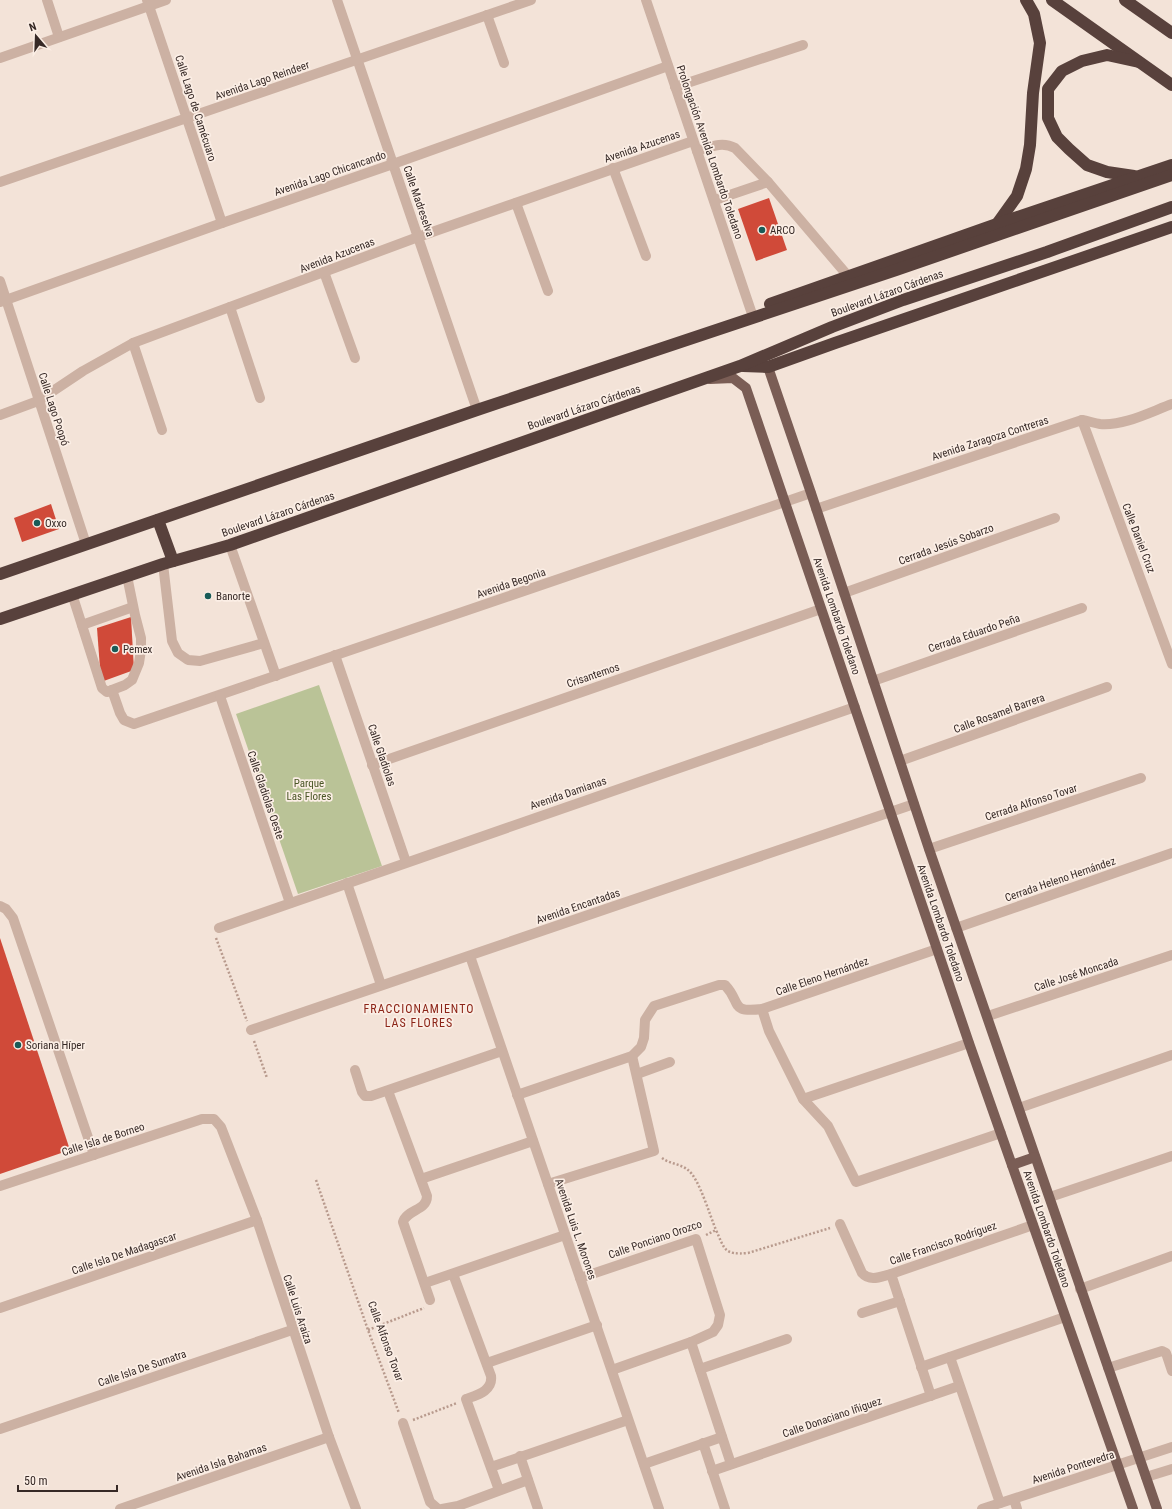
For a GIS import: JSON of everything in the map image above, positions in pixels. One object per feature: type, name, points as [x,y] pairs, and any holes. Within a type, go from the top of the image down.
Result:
[{"type":"highway","points":[[997,224],[1017,196],[1026,169],[1030,146],[1033,93],[1040,43],[1034,14],[1026,0]]},
{"type":"highway","points":[[1052,0],[1172,85]]},
{"type":"highway","points":[[1125,0],[1172,33]]},
{"type":"highway","points":[[1139,62],[1107,55],[1082,61],[1062,71],[1048,89],[1048,118],[1057,137],[1087,165],[1107,172],[1157,180]]},
{"type":"highway","points":[[713,331],[751,311],[997,224],[1172,165]]},
{"type":"highway","name":"Boulevard Lázaro Cárdenas","points":[[0,574],[478,410],[896,270],[1172,175]]},
{"type":"highway","name":"Boulevard Lázaro Cárdenas","points":[[0,619],[168,562],[230,545],[740,366],[832,327],[903,300],[1047,252],[1172,207]]},
{"type":"highway","points":[[740,366],[768,368],[842,340],[1172,227]]},
{"type":"highway","points":[[158,520],[168,562]]},
{"type":"main road","name":"Avenida Lombardo Toledano","points":[[768,368],[956,928],[988,1016],[1080,1289],[1157,1509]]},
{"type":"main road","name":"Avenida Lombardo Toledano","points":[[703,379],[733,378],[746,388],[969,1043],[1133,1509]]},
{"type":"main road","points":[[1012,1165],[1035,1157]]},
{"type":"street","points":[[47,0],[59,37]]},
{"type":"street","points":[[0,58],[148,3],[166,0]]},
{"type":"street","name":"Calle Madreselva","points":[[337,0],[478,410]]},
{"type":"street","name":"Avenida Lago Reindeer","points":[[0,182],[531,0]]},
{"type":"street","name":"Prolongación Avenida Lombardo Toledano","points":[[646,0],[751,311]]},
{"type":"street","name":"Calle Lago de Camécuaro","points":[[148,3],[222,223]]},
{"type":"street","points":[[487,15],[504,63]]},
{"type":"street","points":[[675,87],[803,45]]},
{"type":"street","name":"Avenida Lago Chicancando","points":[[3,301],[668,66]]},
{"type":"street","name":"Avenida Azucenas","points":[[0,415],[38,401],[83,371],[133,343],[418,237],[693,141]]},
{"type":"street","points":[[698,151],[714,146],[729,145],[735,148],[768,182],[848,276]]},
{"type":"street","points":[[613,168],[646,256]]},
{"type":"street","points":[[714,200],[768,182]]},
{"type":"street","points":[[516,203],[548,291]]},
{"type":"street","points":[[324,272],[355,358]]},
{"type":"street","name":"Calle Lago Poopó","points":[[0,281],[3,301],[86,544]]},
{"type":"street","points":[[230,307],[260,398]]},
{"type":"street","points":[[133,343],[162,430]]},
{"type":"street","name":"Avenida Zaragoza Contreras","points":[[816,509],[1082,420],[1100,424],[1124,421],[1172,404]]},
{"type":"street","name":"Calle Daniel Cruz","points":[[1082,420],[1167,635],[1172,664]]},
{"type":"street","name":"Avenida Begonia","points":[[112,690],[124,720],[134,724],[220,696],[811,493]]},
{"type":"street","name":"Cerrada Jesús Sobarzo","points":[[844,593],[1055,518]]},
{"type":"street","points":[[230,545],[276,676]]},
{"type":"street","points":[[168,562],[172,640],[178,653],[188,660],[200,661],[264,643]]},
{"type":"street","points":[[72,594],[102,688],[107,692],[125,685],[132,680],[139,663],[142,650],[141,638],[127,576]]},
{"type":"street","points":[[82,625],[134,608]]},
{"type":"street","name":"Cerrada Eduardo Peña","points":[[873,681],[1082,608]]},
{"type":"street","name":"Crisantemos","points":[[372,765],[822,609]]},
{"type":"street","name":"Calle Gladiolas","points":[[335,656],[406,862]]},
{"type":"street","name":"Calle Rosamel Barrera","points":[[900,761],[1107,687]]},
{"type":"street","name":"Calle Gladiolas Oeste","points":[[220,696],[290,903]]},
{"type":"street","name":"Avenida Damianas","points":[[219,928],[855,707]]},
{"type":"street","name":"Cerrada Alfonso Tovar","points":[[929,848],[1140,778]]},
{"type":"street","name":"Avenida Encantadas","points":[[251,1030],[914,804]]},
{"type":"street","name":"Cerrada Heleno Hernández","points":[[956,928],[1172,853]]},
{"type":"street","points":[[347,883],[381,985]]},
{"type":"street","points":[[0,906],[6,909],[12,918],[94,1155]]},
{"type":"street","name":"Calle Eleno Hernández","points":[[632,1056],[641,1047],[644,1038],[645,1020],[654,1006],[719,985],[725,985],[735,1003],[741,1008],[748,1010],[762,1008],[937,949]]},
{"type":"street","name":"Calle José Moncada","points":[[988,1016],[1172,955]]},
{"type":"street","name":"Avenida Luis L. Morones","points":[[470,956],[644,1464],[656,1508]]},
{"type":"street","points":[[762,1008],[769,1031],[803,1099],[828,1126],[836,1139],[856,1182],[1001,1133]]},
{"type":"street","points":[[803,1099],[969,1043]]},
{"type":"street","points":[[355,1070],[362,1092],[365,1096],[388,1091],[502,1051]]},
{"type":"street","points":[[1019,1108],[1172,1055]]},
{"type":"street","points":[[517,1095],[632,1056],[654,1151],[548,1184]]},
{"type":"street","points":[[637,1074],[670,1062]]},
{"type":"street","points":[[388,1091],[427,1196],[427,1200],[424,1204],[408,1214],[404,1218],[403,1222],[430,1300]]},
{"type":"street","name":"Calle Isla de Borneo","points":[[0,1186],[202,1119],[214,1118]]},
{"type":"street","name":"Calle Luis Araiza","points":[[214,1118],[221,1126],[256,1220],[329,1437],[356,1509]]},
{"type":"street","points":[[421,1179],[533,1141]]},
{"type":"street","points":[[1050,1197],[1172,1156]]},
{"type":"street","name":"Calle Isla De Madagascar","points":[[0,1308],[256,1220]]},
{"type":"street","name":"Calle Francisco Rodríguez","points":[[840,1224],[862,1273],[865,1277],[870,1279],[891,1274],[1033,1225]]},
{"type":"street","points":[[425,1283],[565,1235]]},
{"type":"street","points":[[612,1370],[691,1342],[713,1332],[718,1326],[720,1315],[696,1239]]},
{"type":"street","name":"Calle Ponciano Orozco","points":[[580,1278],[696,1239]]},
{"type":"street","points":[[1080,1289],[1172,1256]]},
{"type":"street","points":[[453,1274],[491,1376],[490,1384],[486,1390],[466,1400],[499,1490]]},
{"type":"street","points":[[891,1274],[931,1396]]},
{"type":"street","points":[[862,1313],[900,1301]]},
{"type":"street","points":[[921,1367],[1065,1317]]},
{"type":"street","points":[[487,1363],[597,1325]]},
{"type":"street","name":"Calle Isla De Sumatra","points":[[0,1429],[292,1330]]},
{"type":"street","points":[[700,1369],[787,1339]]},
{"type":"street","points":[[691,1342],[731,1464]]},
{"type":"street","points":[[1108,1368],[1162,1351],[1166,1354],[1171,1367]]},
{"type":"street","points":[[950,1357],[1000,1503]]},
{"type":"street","name":"Calle Donaciano Iñiguez","points":[[712,1471],[959,1386]]},
{"type":"street","points":[[491,1467],[628,1420]]},
{"type":"street","points":[[403,1423],[430,1502],[438,1509],[459,1507],[499,1490],[528,1480]]},
{"type":"street","name":"Avenida Isla Bahamas","points":[[120,1509],[329,1437]]},
{"type":"street","points":[[644,1464],[722,1437]]},
{"type":"street","points":[[703,1443],[725,1509]]},
{"type":"street","name":"Avenida Pontevedra","points":[[982,1509],[1172,1449]]},
{"type":"street","points":[[520,1456],[538,1509]]},
{"type":"street","points":[[1146,1477],[1172,1469]]},
{"type":"street","points":[[1014,1499],[1017,1509]]},
{"type":"path","points":[[219,928],[216,938],[268,1078]]},
{"type":"path","points":[[654,1151],[670,1163],[684,1167],[690,1171],[699,1186],[716,1230]]},
{"type":"path","name":"Calle Alfonso Tovar","points":[[316,1180],[368,1330],[403,1423]]},
{"type":"path","name":"Calle Ponciano Orozco","points":[[696,1239],[716,1230],[726,1250],[738,1254],[748,1253],[840,1224]]},
{"type":"path","points":[[368,1330],[421,1310],[428,1305],[430,1300]]},
{"type":"path","points":[[403,1423],[466,1400]]},
{"type":"green space","name":"Parque Las Flores","points":[[319,685],[382,866],[298,894],[236,714]]},
{"type":"building","name":"ARCO","points":[[769,198],[787,250],[756,261],[738,209]]},
{"type":"building","name":"Oxxo","points":[[51,504],[59,529],[22,542],[14,518]]},
{"type":"building","name":"Pemex","points":[[131,617],[134,670],[101,682],[97,628]]},
{"type":"building","name":"Soriana Híper","points":[[0,938],[70,1150],[0,1174]]},
{"type":"place","name":"ARCO","points":[[762,230]]},
{"type":"place","name":"Oxxo","points":[[37,523]]},
{"type":"place","name":"Banorte","points":[[208,596]]},
{"type":"place","name":"Pemex","points":[[115,649]]},
{"type":"place","name":"Soriana Híper","points":[[18,1045]]},
{"type":"district","name":"FRACCIONAMIENTO LAS FLORES","points":[[419,1016]]}]
